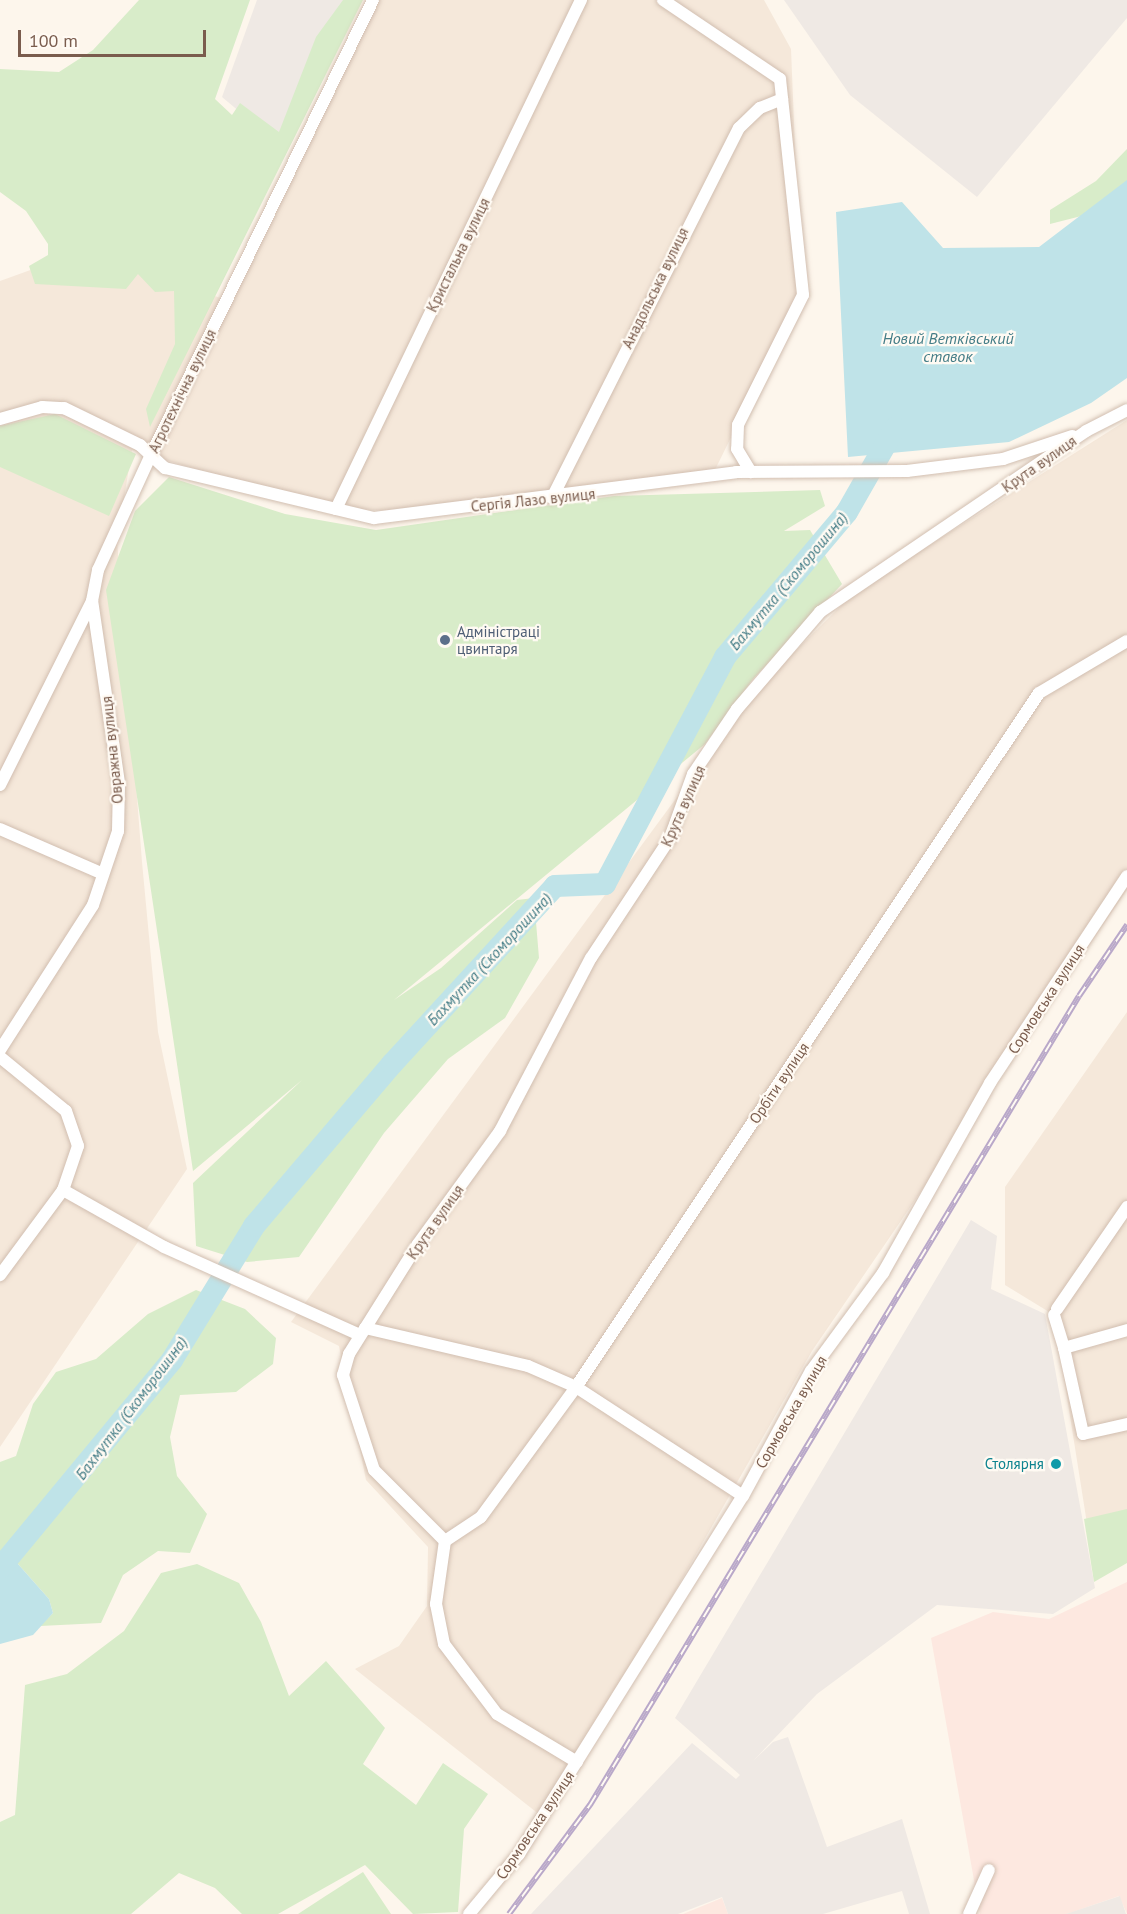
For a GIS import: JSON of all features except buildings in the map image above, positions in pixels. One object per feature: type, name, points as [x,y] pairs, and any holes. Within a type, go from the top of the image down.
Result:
[{"type":"street","name":"Агротехнічна вулиця","points":[[0,785],[92,601],[98,570],[150,457],[373,0]]},
{"type":"street","name":"Кристальна вулиця","points":[[336,509],[581,0]]},
{"type":"street","points":[[663,0],[772,69],[780,79],[803,295],[738,425],[737,449],[751,472]]},
{"type":"street","name":"Анадольська вулиця","points":[[552,498],[739,128],[760,108],[782,99]]},
{"type":"street","name":"Сергія Лазо вулиця","points":[[0,419],[42,407],[64,408],[140,445],[150,457],[165,468],[374,518],[751,472],[907,471],[1004,459],[1086,431]]},
{"type":"street","name":"Крута вулиця","points":[[445,1541],[374,1470],[345,1384],[349,1354],[362,1331],[500,1131],[591,958],[670,838],[693,774],[737,709],[820,612],[1086,431],[1127,410]]},
{"type":"street","name":"Овражна вулиця","points":[[0,1050],[93,905],[118,831],[118,783],[92,601]]},
{"type":"street","name":"Орбіти вулиця","points":[[445,1541],[481,1517],[576,1387],[1039,693],[1127,641]]},
{"type":"street","points":[[0,829],[103,874]]},
{"type":"street","name":"Сормовська вулиця","points":[[469,1914],[519,1854],[743,1496],[811,1371],[883,1273],[990,1083],[1127,876]]},
{"type":"street","points":[[0,1057],[66,1111],[78,1146],[63,1190],[53,1200],[0,1275]]},
{"type":"street","points":[[63,1190],[164,1247],[362,1331],[528,1366],[576,1387],[743,1496]]},
{"type":"street","points":[[1127,1207],[1055,1312],[1083,1434],[1127,1425]]},
{"type":"street","points":[[1064,1348],[1127,1330]]},
{"type":"street","points":[[445,1541],[436,1604],[444,1644],[497,1714],[577,1762]]},
{"type":"street","points":[[969,1914],[989,1870]]},
{"type":"shaded area","points":[[257,0],[360,0],[285,150],[222,97]]},
{"type":"shaded area","points":[[369,0],[764,0],[791,49],[801,295],[710,480],[400,511],[326,508],[132,450],[117,540],[142,862],[158,1032],[187,1169],[0,1447],[0,281],[86,250],[226,300]]},
{"type":"shaded area","points":[[784,0],[1127,0],[1127,18],[977,197],[850,95]]},
{"type":"shaded area","points":[[1127,420],[1127,890],[812,1351],[545,1819],[355,1669],[399,1646],[427,1606],[428,1547],[366,1480],[339,1346],[291,1322],[755,691],[854,593]]},
{"type":"shaded area","points":[[1127,1012],[1127,1520],[1088,1530],[1054,1315],[1005,1285],[1005,1187]]},
{"type":"shaded area","points":[[971,1220],[997,1236],[991,1289],[1045,1314],[1095,1588],[1053,1614],[937,1605],[817,1694],[753,1761],[773,1742],[788,1737],[827,1847],[902,1819],[930,1914],[909,1914],[902,1891],[823,1914],[728,1914],[722,1897],[678,1914],[531,1914],[692,1743],[736,1779],[740,1775],[675,1718]]},
{"type":"shaded area","points":[[1127,1582],[1127,1914],[1119,1896],[1067,1914],[980,1914],[931,1638],[993,1612],[1049,1619]]},
{"type":"shaded area","points":[[1120,1896],[1126,1914],[1066,1914]]},
{"type":"shaded area","points":[[722,1898],[728,1914],[683,1914]]},
{"type":"green space","points":[[139,0],[250,0],[215,99],[232,115],[240,103],[279,132],[316,37],[343,0],[363,0],[150,427],[146,409],[175,344],[174,291],[155,292],[138,274],[126,289],[35,284],[29,266],[48,255],[48,244],[26,211],[0,192],[0,69],[59,72],[93,50]]},
{"type":"green space","points":[[1127,149],[1127,190],[1101,211],[1050,224],[1050,210],[1096,181]]},
{"type":"green space","points":[[55,414],[136,454],[109,516],[0,467],[0,426]]},
{"type":"green space","points":[[169,477],[285,514],[376,530],[614,496],[820,490],[825,506],[784,531],[810,530],[842,584],[753,679],[705,744],[394,1000],[441,968],[517,900],[534,898],[539,958],[505,1018],[448,1059],[384,1133],[299,1257],[247,1262],[196,1246],[193,1183],[302,1080],[193,1171],[106,590],[135,511]]},
{"type":"green space","points":[[196,1290],[245,1309],[276,1338],[273,1364],[236,1392],[180,1395],[170,1437],[177,1476],[207,1514],[190,1553],[158,1551],[123,1575],[101,1623],[40,1626],[53,1613],[49,1599],[18,1564],[0,1555],[0,1462],[16,1456],[33,1404],[56,1372],[96,1359],[148,1314]]},
{"type":"green space","points":[[1127,1509],[1127,1563],[1094,1582],[1084,1519]]},
{"type":"green space","points":[[197,1564],[239,1583],[261,1622],[289,1696],[326,1661],[385,1728],[363,1764],[416,1805],[443,1763],[488,1794],[464,1829],[458,1912],[413,1914],[365,1865],[278,1914],[242,1914],[215,1888],[179,1873],[131,1914],[0,1914],[0,1822],[15,1815],[25,1685],[67,1674],[124,1631],[161,1573]]},
{"type":"green space","points":[[363,1872],[391,1914],[298,1914],[324,1897]]},
{"type":"water","name":"Новий Ветківський ставок","points":[[1127,180],[1127,378],[1091,403],[1009,442],[848,457],[836,212],[902,202],[943,248],[1039,247]]},
{"type":"water","points":[[0,1555],[18,1564],[49,1599],[53,1613],[33,1635],[0,1644]]},
{"type":"waterway","name":"Бахмутка (Скоморошина)","points":[[0,1568],[172,1360],[254,1226],[392,1064],[555,886],[605,884],[725,657],[847,512],[895,428]]},
{"type":"railway","points":[[509,1914],[590,1805],[1079,996],[1127,925]]},
{"type":"place","name":"Адміністраці цвинтаря","points":[[445,640]]},
{"type":"place","name":"Столярня","points":[[1056,1464]]}]
